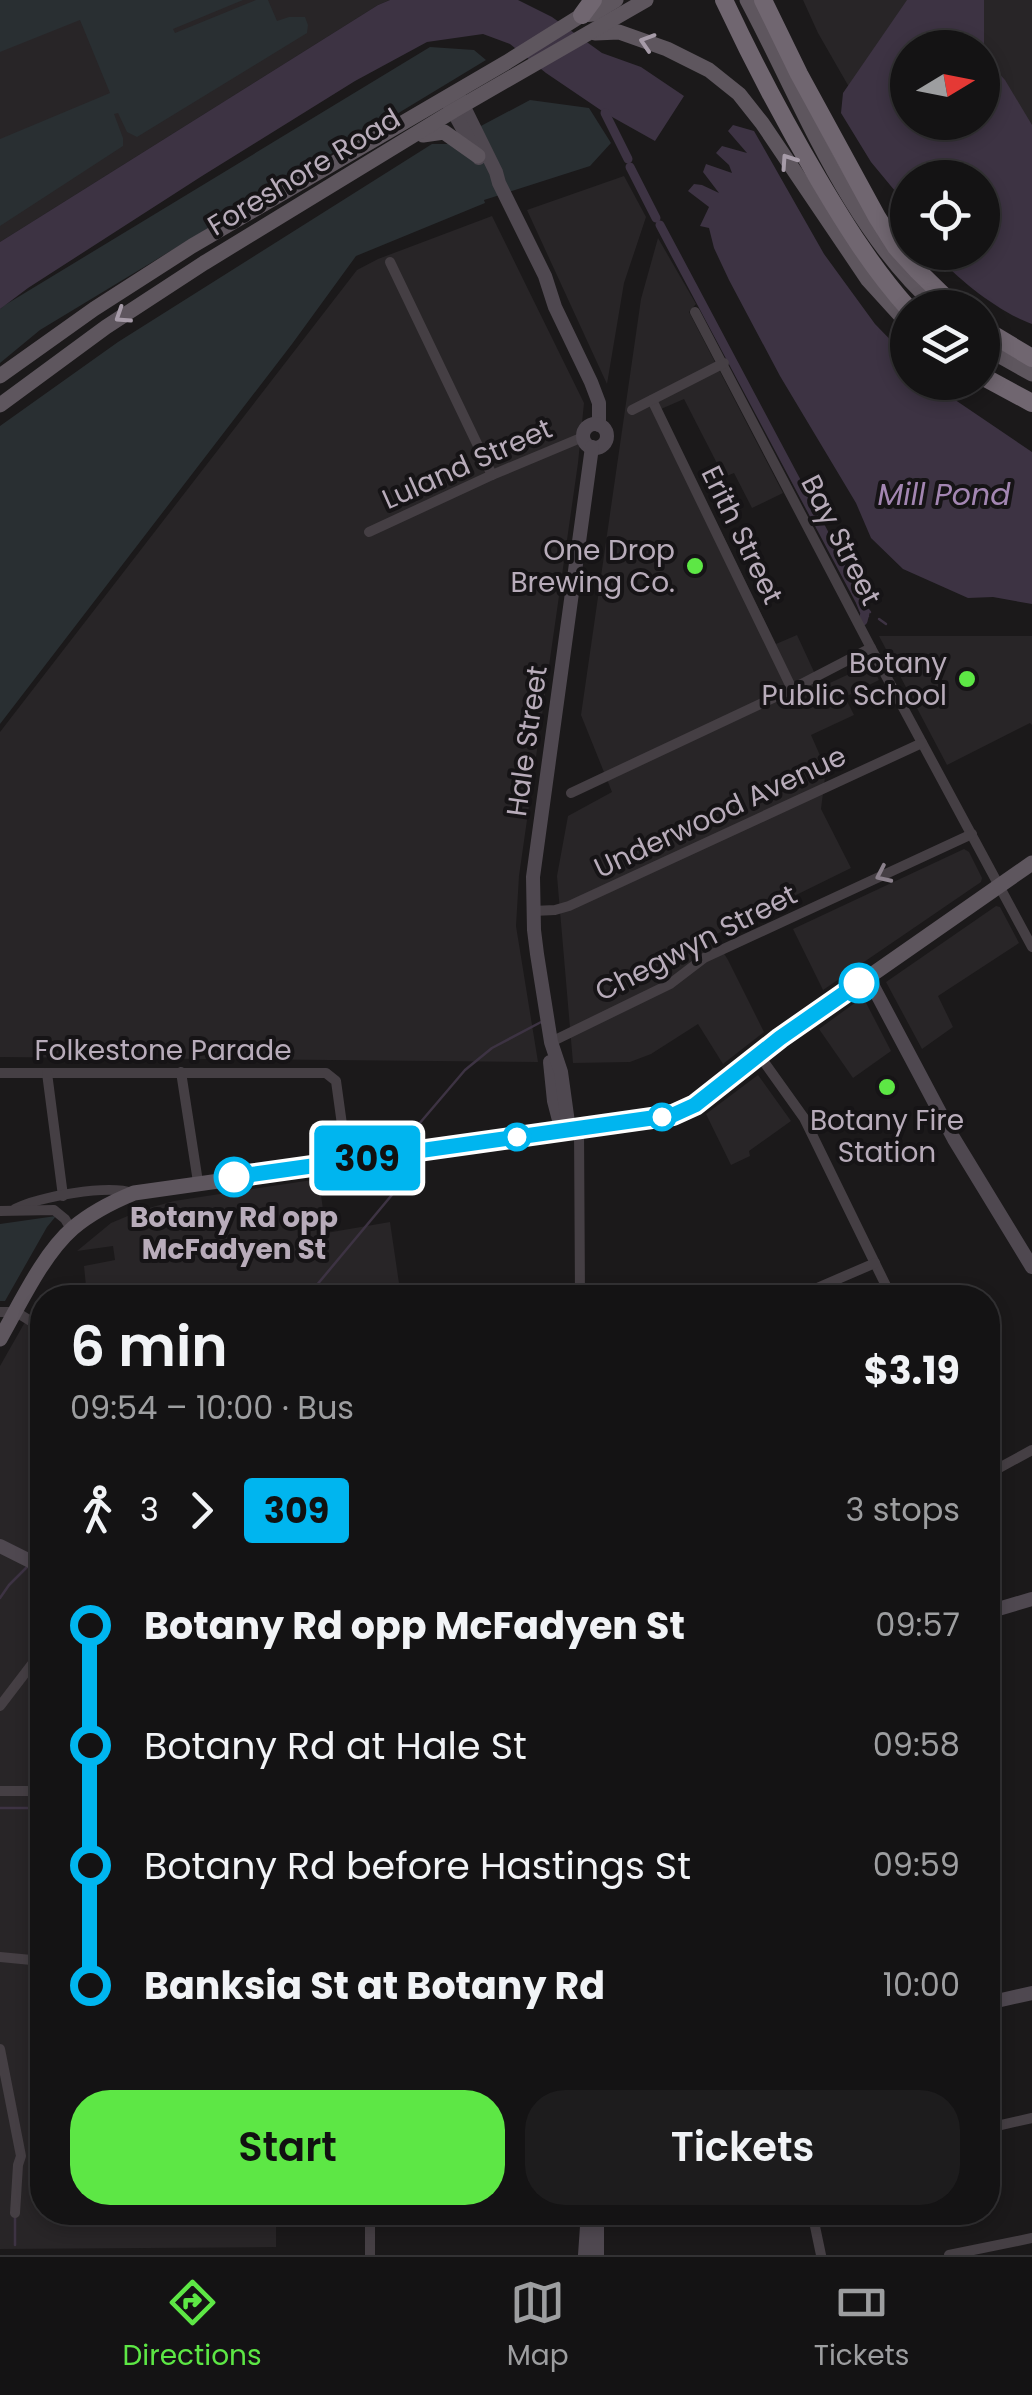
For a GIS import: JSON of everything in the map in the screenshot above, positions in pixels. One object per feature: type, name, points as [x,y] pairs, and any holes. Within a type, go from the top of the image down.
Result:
[{"type":"highway","points":[[724,0],[758,73],[837,210],[893,290]]},
{"type":"highway","points":[[762,0],[877,217],[896,247],[938,290]]},
{"type":"highway","points":[[1000,339],[1032,358]]},
{"type":"highway","points":[[1000,373],[1032,390]]},
{"type":"highway","points":[[1000,387],[1032,407]]},
{"type":"main road","name":"Foreshore Road","points":[[525,60],[581,13],[592,14],[616,0]]},
{"type":"main road","name":"Foreshore Road","points":[[0,376],[94,308],[192,246],[525,60],[582,37],[646,0]]},
{"type":"main road","points":[[747,0],[851,198],[890,256],[921,290]]},
{"type":"main road","points":[[582,37],[619,32],[667,48],[709,70],[740,94],[868,280],[890,304]]},
{"type":"main road","name":"Foreshore Road","points":[[0,405],[106,326],[242,239],[406,142],[454,101]]},
{"type":"main road","points":[[406,142],[440,131],[478,156]]},
{"type":"main road","points":[[1000,356],[1032,374]]},
{"type":"main road","points":[[1000,392],[1032,407]]},
{"type":"main road","points":[[0,1339],[8,1312],[71,1229],[103,1206],[134,1193],[661,1118],[695,1105],[868,977],[1032,864]]},
{"type":"street","points":[[454,101],[478,156],[502,188]]},
{"type":"street","points":[[454,101],[496,172],[592,382],[599,402],[599,424],[588,426],[588,442]]},
{"type":"street","points":[[390,262],[492,475]]},
{"type":"street","name":"Bay Street","points":[[695,312],[1032,947]]},
{"type":"street","points":[[632,410],[724,363]]},
{"type":"street","name":"Erith Street","points":[[652,400],[792,688]]},
{"type":"street","name":"Luland Street","points":[[369,532],[492,475],[588,442]]},
{"type":"street","name":"Hale Street","points":[[570,1130],[536,954],[538,911],[533,877],[588,442]]},
{"type":"street","points":[[571,794],[871,648]]},
{"type":"street","name":"Underwood Avenue","points":[[538,911],[558,910],[627,880],[922,744]]},
{"type":"street","name":"Chegwyn Street","points":[[551,1042],[670,984],[704,958],[972,834]]},
{"type":"street","points":[[868,977],[954,1139],[1032,1267]]},
{"type":"street","points":[[759,1056],[804,1118],[886,1285]]},
{"type":"street","points":[[181,1072],[198,1182]]},
{"type":"street","name":"Folkestone Parade","points":[[0,1073],[326,1073],[336,1081],[347,1161]]},
{"type":"street","points":[[47,1074],[63,1196]]},
{"type":"street","points":[[570,1130],[579,1285]]},
{"type":"street","points":[[15,1209],[63,1196],[120,1189],[134,1193]]},
{"type":"street","points":[[0,1211],[54,1210],[71,1229]]},
{"type":"street","points":[[823,1285],[874,1262]]},
{"type":"street","points":[[1000,1467],[1032,1450]]},
{"type":"street","points":[[0,1546],[30,1561]]},
{"type":"street","points":[[1000,1608],[1032,1598]]},
{"type":"street","points":[[0,1706],[30,1667]]},
{"type":"street","points":[[0,1791],[30,1791]]},
{"type":"street","points":[[0,1958],[30,1961]]},
{"type":"street","points":[[1000,2001],[1032,1993]]},
{"type":"street","points":[[0,2049],[5,2096],[21,2156],[16,2213]]},
{"type":"street","points":[[1000,2125],[1032,2118]]},
{"type":"street","points":[[370,2225],[370,2255]]},
{"type":"street","points":[[585,2255],[587,2225]]},
{"type":"street","points":[[597,2255],[598,2225]]},
{"type":"street","points":[[815,2225],[821,2255]]},
{"type":"street","points":[[949,2255],[1032,2238]]},
{"type":"shaded area","points":[[0,0],[390,0],[0,242]]},
{"type":"shaded area","points":[[0,0],[243,0],[173,29],[175,33],[256,0],[268,0],[277,21],[305,17],[308,25],[307,33],[137,137],[127,132],[118,113],[114,114],[123,146],[0,226],[0,139],[110,93],[80,20],[0,52]]},
{"type":"shaded area","points":[[803,0],[1032,0],[1032,297],[1000,268],[1000,160],[891,160]]},
{"type":"shaded area","points":[[430,47],[474,50],[486,60],[40,330],[0,363],[0,309],[5,305]]},
{"type":"shaded area","points":[[530,100],[589,108],[611,143],[590,166],[484,200],[485,203],[356,256],[0,724],[0,426],[118,342],[432,144],[447,144]]},
{"type":"shaded area","points":[[624,176],[646,217],[624,283],[607,384],[527,210]]},
{"type":"shaded area","points":[[492,216],[584,403],[519,876],[516,926],[538,1062],[0,1057],[0,732],[357,270]]},
{"type":"shaded area","points":[[658,238],[696,304],[689,312],[783,493],[752,508],[734,473],[724,477],[684,399],[661,409],[776,644],[797,635],[821,687],[871,664],[879,680],[845,697],[854,715],[811,735],[826,769],[821,809],[851,868],[713,936],[764,1032],[723,1064],[698,1024],[651,1054],[630,1062],[573,1063],[557,876],[568,816],[612,792],[581,715],[641,299]]},
{"type":"shaded area","name":"Botany Public School","points":[[879,636],[1032,636],[1032,725],[947,765]]},
{"type":"shaded area","points":[[964,849],[969,852],[981,882],[823,990],[793,929]]},
{"type":"shaded area","points":[[996,906],[1019,943],[938,996],[953,1027],[922,1049],[886,982]]},
{"type":"shaded area","points":[[863,997],[891,1051],[853,1078],[819,1029]]},
{"type":"shaded area","points":[[758,1075],[791,1121],[749,1151],[750,1156],[731,1165],[706,1114]]},
{"type":"shaded area","points":[[319,1179],[326,1233],[390,1222],[399,1285],[86,1285],[84,1266],[115,1260],[113,1246],[77,1251],[111,1223],[174,1201]]},
{"type":"shaded area","points":[[56,1216],[5,1301],[0,1301],[0,1224]]},
{"type":"shaded area","points":[[25,1322],[30,1322],[30,2225],[276,2225],[276,2247],[0,2249],[0,1366]]},
{"type":"water","points":[[390,0],[518,0],[552,17],[602,53],[641,67],[684,96],[655,141],[605,113],[510,44],[483,34],[427,42],[355,81],[202,176],[0,309],[0,242]]},
{"type":"water","points":[[907,0],[984,0],[984,30],[890,30],[890,140],[1000,140],[1000,75],[1005,80],[1032,125],[1032,324],[1000,308],[1000,290],[975,290],[951,270],[1000,270],[1000,160],[890,160],[890,185],[841,113],[843,93]]},
{"type":"water","name":"Mill Pond","points":[[733,125],[754,131],[824,254],[890,339],[890,400],[955,400],[1032,452],[1032,604],[993,597],[968,598],[903,569],[871,538],[856,503],[780,376],[729,280],[709,228],[700,226],[709,207],[688,191],[694,184],[719,193],[703,172],[706,164],[732,173],[716,153],[722,146],[747,153],[728,131]]},
{"type":"waterway","points":[[605,113],[628,159]]},
{"type":"waterway","points":[[630,167],[656,218]]},
{"type":"waterway","points":[[660,225],[860,601],[865,613],[863,621]]},
{"type":"waterway","points":[[842,569],[853,578],[860,601],[870,612]]},
{"type":"waterway","points":[[864,609],[868,616]]},
{"type":"waterway","points":[[879,619],[886,624]]},
{"type":"waterway","points":[[412,1147],[419,1124],[465,1070],[492,1048],[543,1021]]},
{"type":"waterway","points":[[317,1285],[401,1184],[408,1160]]},
{"type":"waterway","points":[[0,1598],[29,1565]]},
{"type":"waterway","points":[[0,1808],[30,1808]]},
{"type":"waterway","points":[[15,2217],[15,2245]]},
{"type":"bus line","name":"309","points":[[234,1177],[673,1115],[695,1105],[780,1038],[859,983]]},
{"type":"place","name":"One Drop Brewing Co.","points":[[695,566]]},
{"type":"place","name":"Botany Public School","points":[[967,679]]},
{"type":"place","name":"Botany Fire Station","points":[[887,1087]]},
{"type":"place","name":"Botany Rd opp McFadyen St","points":[[234,1177]]}]
